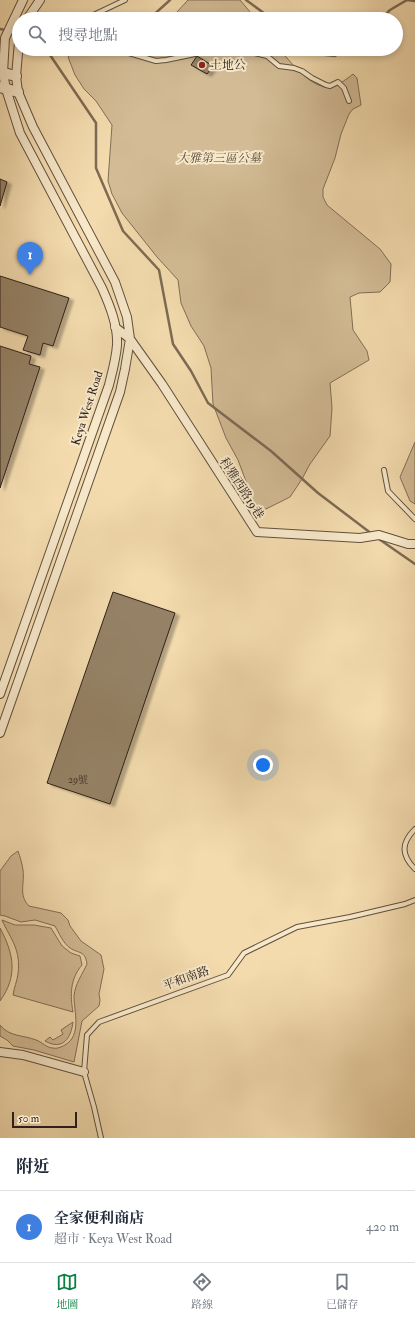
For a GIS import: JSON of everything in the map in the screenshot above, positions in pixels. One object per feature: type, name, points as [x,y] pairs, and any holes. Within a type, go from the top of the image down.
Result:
[{"type":"street","name":"Keya West Road","points":[[17,12],[23,0]]},
{"type":"street","points":[[32,12],[40,0]]},
{"type":"street","name":"Keya West Road","points":[[0,694],[109,385],[117,345],[115,327],[110,306],[102,288],[20,133],[3,88],[1,72],[5,38],[12,23]]},
{"type":"street","name":"Keya West Road","points":[[0,733],[120,392],[130,339],[127,317],[116,282],[33,127],[18,92],[16,76],[18,56]]},
{"type":"street","points":[[1,72],[16,76]]},
{"type":"street","points":[[3,88],[18,92]]},
{"type":"street","name":"科雅西路19巷","points":[[115,327],[130,339],[162,384],[257,532],[360,538],[379,535],[408,544],[415,544]]},
{"type":"street","points":[[0,1052],[23,1055],[84,1072]]},
{"type":"lane","points":[[100,12],[125,0]]},
{"type":"lane","points":[[139,56],[156,61],[185,56]]},
{"type":"lane","points":[[267,56],[279,66],[294,68],[302,71],[326,85],[330,86],[338,82],[344,88],[349,101]]},
{"type":"lane","points":[[384,470],[388,491],[415,519]]},
{"type":"lane","points":[[415,829],[407,837],[404,845],[408,862],[415,869]]},
{"type":"lane","name":"平和南路","points":[[84,1072],[87,1035],[99,1022],[228,975],[244,953],[297,926],[350,917],[405,904],[415,900]]},
{"type":"lane","points":[[84,1072],[101,1138]]},
{"type":"green space","points":[[188,0],[240,0],[250,12],[177,12]]},
{"type":"green space","name":"大雅第三區公墓","points":[[285,56],[305,77],[318,85],[328,87],[336,85],[353,74],[357,78],[361,105],[353,109],[349,114],[323,189],[323,197],[327,205],[380,249],[391,264],[390,282],[380,292],[359,293],[350,297],[353,330],[367,351],[369,360],[330,383],[332,408],[330,436],[310,464],[290,497],[258,513],[248,506],[247,484],[238,460],[226,438],[213,404],[211,368],[204,346],[191,326],[181,303],[178,280],[157,257],[122,213],[112,194],[108,181],[112,125],[96,101],[84,89],[75,75],[68,57]]},
{"type":"green space","points":[[415,442],[415,504],[410,501],[400,477]]},
{"type":"green space","points":[[18,851],[22,862],[24,898],[29,906],[61,913],[68,920],[70,926],[81,941],[101,955],[104,969],[99,994],[99,1006],[82,1021],[74,1062],[34,1050],[13,1046],[0,1036],[0,1025],[12,1034],[31,1038],[51,1048],[60,1047],[70,1041],[74,1035],[76,1023],[74,996],[77,984],[87,964],[85,956],[73,950],[65,943],[55,926],[35,920],[21,922],[0,915],[0,871],[11,856]]},
{"type":"green space","points":[[2,920],[15,925],[34,925],[51,928],[62,946],[71,953],[80,956],[82,965],[75,976],[71,993],[73,1012],[13,995],[19,965],[17,951]]},
{"type":"green space","points":[[0,928],[11,956],[12,974],[6,992],[0,1001]]},
{"type":"green space","points":[[73,1022],[68,1038],[61,1044],[51,1044],[45,1041],[50,1037],[53,1040],[63,1034],[61,1030]]},
{"type":"building","name":"土地公","points":[[197,56],[213,66],[207,74],[191,65]]},
{"type":"building","points":[[0,179],[7,182],[0,206]]},
{"type":"building","points":[[0,276],[69,298],[53,346],[43,343],[40,355],[23,350],[28,336],[0,327]]},
{"type":"building","points":[[0,346],[31,356],[29,364],[40,367],[0,488]]},
{"type":"building","points":[[113,592],[175,613],[110,804],[47,783]]},
{"type":"waterway","points":[[157,12],[170,0]]},
{"type":"waterway","points":[[246,0],[262,12]]},
{"type":"waterway","points":[[407,0],[415,1]]},
{"type":"waterway","points":[[388,12],[407,0]]},
{"type":"waterway","points":[[0,29],[12,32]]},
{"type":"waterway","points":[[51,56],[96,123],[96,168],[123,231],[159,270],[173,344],[191,371],[208,403],[271,451],[318,493],[372,534]]},
{"type":"waterway","points":[[376,537],[415,564]]},
{"type":"place","name":"土地公","points":[[202,65]]},
{"type":"place","name":"全家便利商店","points":[[30,275]]}]
